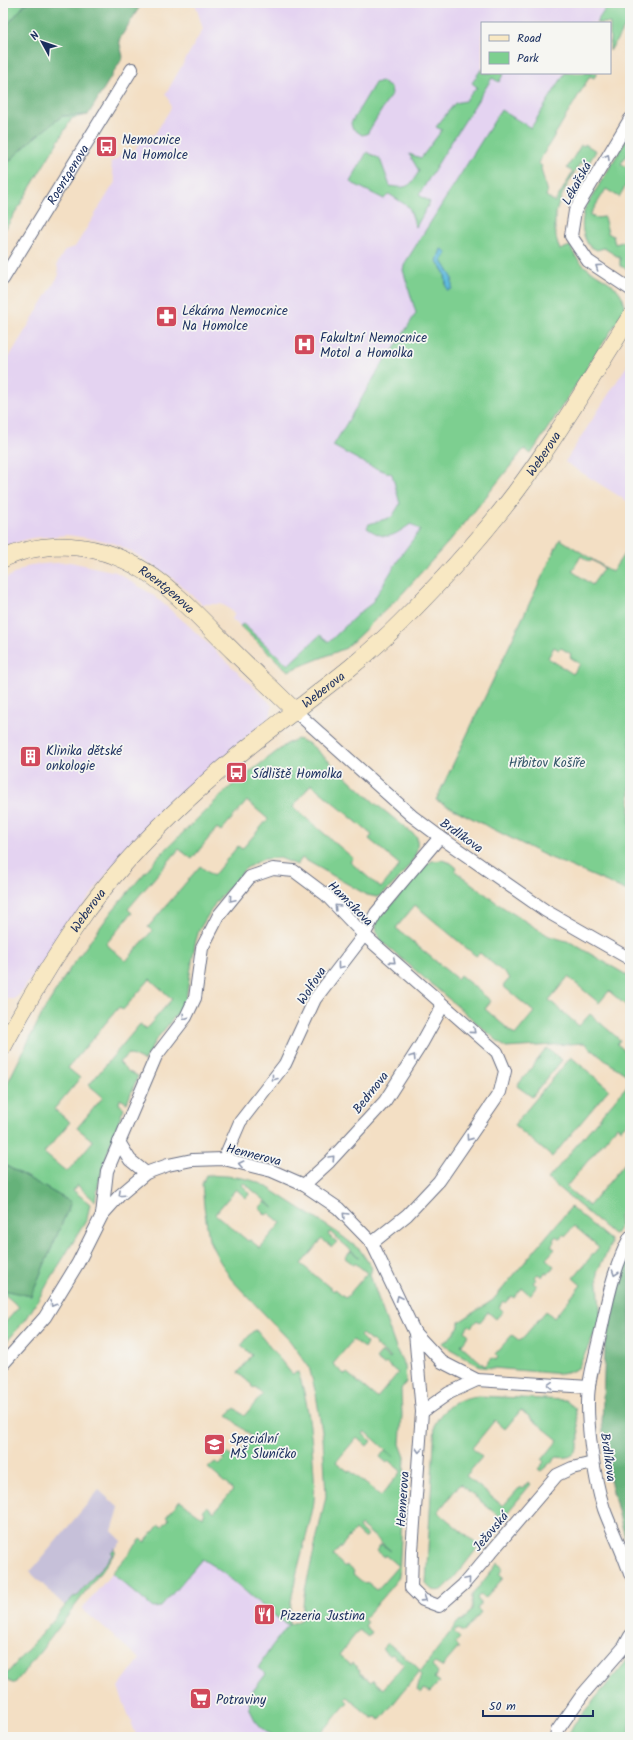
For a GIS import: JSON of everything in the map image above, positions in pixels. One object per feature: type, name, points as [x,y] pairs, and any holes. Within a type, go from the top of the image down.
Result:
[{"type":"street","name":"Roentgenova","points":[[3,279],[132,69]]},
{"type":"street","name":"Lékařská","points":[[630,119],[575,211],[571,236],[588,261],[630,289]]},
{"type":"street","name":"Weberova","points":[[3,1047],[25,1006],[65,943],[88,909],[131,856],[163,823],[208,781],[349,668],[402,622],[485,530],[516,492],[630,317]]},
{"type":"street","name":"Roentgenova","points":[[3,559],[30,549],[47,546],[72,546],[103,551],[134,565],[166,585],[295,711]]},
{"type":"street","name":"Brdlíkova","points":[[295,711],[412,816],[440,837],[546,912],[630,959]]},
{"type":"street","name":"Wolfova","points":[[224,1159],[240,1122],[285,1064],[315,999],[364,935],[376,914],[440,837]]},
{"type":"street","name":"Hamsíkova","points":[[102,1215],[107,1171],[156,1056],[186,1017],[195,998],[202,948],[219,915],[250,878],[273,869],[294,871],[326,895],[364,935],[497,1052],[505,1071],[500,1092],[439,1181],[407,1215],[372,1243]]},
{"type":"street","name":"Bedrnova","points":[[304,1185],[329,1162],[385,1101],[422,1043],[443,1005]]},
{"type":"street","points":[[119,1142],[130,1160],[146,1174]]},
{"type":"street","name":"Hennerova","points":[[3,1364],[45,1317],[78,1263],[102,1215],[120,1195],[146,1174],[168,1165],[192,1160],[224,1159],[272,1171],[304,1185],[338,1208],[372,1243],[415,1333],[422,1412],[412,1551],[412,1588]]},
{"type":"street","name":"Brdlíkova","points":[[630,1237],[614,1274],[589,1387],[589,1414],[593,1463],[604,1509],[625,1557],[630,1574]]},
{"type":"street","points":[[415,1333],[442,1362],[477,1380],[589,1387]]},
{"type":"street","points":[[422,1412],[448,1393],[477,1380]]},
{"type":"street","name":"Ježovská","points":[[412,1588],[422,1600],[439,1606],[463,1585],[556,1475],[572,1468],[593,1463]]},
{"type":"street","points":[[556,1737],[558,1731],[583,1694],[624,1647],[630,1636]]},
{"type":"shaded area","name":"Fakultní Nemocnice Motol a Homolka","points":[[195,3],[609,3],[597,22],[481,22],[481,74],[564,74],[523,141],[461,528],[402,594],[346,648],[288,671],[232,619],[235,614],[227,607],[221,604],[202,604],[170,576],[134,553],[114,543],[67,535],[32,538],[3,546],[3,367],[59,275],[57,264],[65,250],[75,247],[115,182],[110,162],[116,160],[120,155],[133,153],[143,137],[155,134],[171,108],[168,97],[165,95],[203,29]]},
{"type":"shaded area","points":[[630,361],[630,503],[565,462]]},
{"type":"shaded area","points":[[70,562],[116,572],[153,595],[187,624],[268,701],[272,706],[271,714],[269,718],[156,817],[110,869],[19,995],[14,999],[3,999],[3,580],[30,565]]},
{"type":"shaded area","points":[[99,1490],[119,1508],[112,1531],[122,1541],[112,1552],[113,1554],[75,1598],[74,1597],[65,1606],[30,1572]]},
{"type":"shaded area","points":[[202,1559],[226,1574],[278,1619],[289,1625],[272,1646],[258,1668],[266,1674],[249,1698],[250,1710],[261,1727],[275,1737],[137,1737],[118,1688],[140,1659],[82,1609],[112,1573],[153,1608],[160,1608]]},
{"type":"green space","points":[[3,3],[26,3],[3,30]]},
{"type":"green space","points":[[26,3],[142,3],[119,40],[123,57],[88,115],[62,116],[34,138],[3,167],[3,30]]},
{"type":"green space","points":[[609,3],[630,3],[630,18],[611,49],[611,22],[597,22]]},
{"type":"green space","points":[[481,70],[481,74],[503,74],[499,82],[492,78],[419,195],[430,202],[416,227],[409,207],[389,194],[384,199],[350,182],[367,152],[380,159],[390,186],[405,187],[411,184],[419,171],[409,154],[421,158],[442,130],[436,127],[455,103],[465,101],[477,87],[472,83]]},
{"type":"green space","points":[[564,74],[596,74],[594,78],[590,76],[538,163],[542,166],[541,168],[547,193],[546,196],[555,202],[573,172],[567,168],[581,145],[584,146],[585,144],[596,151],[588,164],[580,163],[563,194],[558,205],[556,215],[556,237],[560,250],[570,246],[584,266],[613,285],[618,290],[624,303],[624,311],[531,454],[524,449],[461,528],[402,594],[346,648],[288,671],[240,626],[243,624],[288,665],[320,635],[329,642],[359,613],[371,604],[402,554],[420,530],[411,524],[399,532],[390,536],[385,536],[367,528],[369,524],[392,517],[400,504],[392,474],[370,466],[333,446],[387,356],[391,354],[416,313],[403,270],[405,263],[501,110],[531,128]],"holes":[[[444,250],[447,253],[442,261],[453,281],[446,287],[445,274],[439,265]]]},
{"type":"green space","points":[[381,81],[391,88],[392,93],[367,134],[362,135],[352,128],[351,123],[375,83]]},
{"type":"green space","points":[[88,115],[72,118],[3,233],[3,167],[34,138],[62,116]]},
{"type":"green space","points":[[630,134],[630,149],[621,164],[630,169],[630,178],[619,197],[606,189],[590,215],[596,218],[604,217],[608,233],[613,236],[615,244],[630,240],[630,270],[620,266],[620,258],[604,248],[597,250],[589,246],[584,237],[582,223],[585,208]]},
{"type":"green space","name":"Hřbitov Košíře","points":[[560,539],[612,572],[630,545],[630,892],[544,855],[436,800]],"holes":[[[581,556],[590,562],[592,560],[604,568],[592,585],[572,571]],[[554,647],[559,650],[561,648],[571,654],[570,657],[580,664],[573,674],[548,658]]]},
{"type":"green space","points":[[298,739],[310,744],[376,804],[417,837],[417,849],[414,858],[393,884],[377,897],[367,895],[302,858],[297,865],[280,858],[264,859],[245,869],[216,902],[199,930],[195,944],[185,1004],[155,1041],[144,1061],[129,1054],[119,1062],[129,1072],[138,1076],[127,1103],[120,1099],[119,1104],[124,1108],[111,1142],[97,1189],[95,1201],[77,1185],[73,1190],[90,1204],[87,1219],[27,1318],[3,1346],[3,1325],[19,1307],[3,1293],[3,1290],[31,1296],[71,1202],[3,1164],[3,1092],[44,1010],[69,970],[112,911],[159,856],[230,787],[288,743]],"holes":[[[311,784],[372,835],[369,839],[400,865],[381,888],[350,862],[353,858],[293,807]],[[247,801],[268,819],[242,849],[238,846],[213,876],[200,866],[148,927],[152,931],[126,961],[106,944],[132,913],[128,909],[179,849],[192,859],[217,828],[221,831]],[[150,979],[172,999],[146,1029],[140,1024],[89,1085],[103,1097],[77,1128],[93,1141],[67,1172],[44,1153],[70,1122],[54,1109],[80,1078],[68,1068],[93,1038],[96,1039],[94,1037],[119,1007],[123,1010]]]},
{"type":"green space","points":[[442,860],[451,863],[457,868],[455,871],[501,906],[549,936],[570,942],[630,977],[630,1009],[609,991],[599,1003],[568,977],[549,1000],[579,1026],[590,1014],[620,1040],[617,1044],[630,1055],[630,1079],[627,1075],[606,1061],[584,1043],[506,1048],[380,940],[376,926],[378,912],[383,915],[424,866],[432,861]],"holes":[[[415,905],[476,956],[480,953],[510,978],[503,986],[534,1012],[515,1035],[485,1009],[491,1001],[460,975],[457,979],[396,928]]]},
{"type":"green space","points":[[547,1048],[562,1060],[532,1097],[517,1086]]},
{"type":"green space","points":[[571,1057],[609,1089],[552,1157],[514,1125]]},
{"type":"green space","points":[[630,1082],[630,1119],[621,1129],[617,1126],[566,1187],[589,1206],[630,1157],[630,1196],[619,1216],[620,1226],[616,1233],[613,1234],[548,1179]]},
{"type":"green space","points":[[3,1164],[71,1202],[31,1296],[3,1290]]},
{"type":"green space","points":[[206,1175],[236,1177],[257,1182],[338,1233],[360,1250],[372,1268],[370,1275],[397,1351],[405,1366],[406,1382],[401,1389],[402,1415],[400,1444],[405,1457],[399,1576],[364,1619],[367,1623],[365,1626],[372,1632],[368,1637],[359,1630],[339,1655],[351,1665],[352,1663],[360,1670],[359,1672],[371,1682],[373,1680],[383,1689],[404,1664],[392,1654],[390,1656],[382,1649],[388,1643],[416,1666],[420,1672],[458,1622],[463,1621],[472,1609],[472,1595],[498,1563],[503,1569],[499,1574],[503,1578],[486,1598],[480,1595],[477,1598],[481,1604],[477,1609],[481,1612],[464,1632],[457,1629],[454,1632],[460,1638],[455,1643],[459,1647],[442,1667],[435,1663],[432,1666],[438,1673],[434,1678],[439,1682],[430,1692],[423,1689],[421,1693],[417,1690],[421,1674],[419,1672],[380,1720],[376,1717],[372,1718],[347,1697],[345,1699],[348,1702],[318,1737],[275,1737],[261,1727],[255,1720],[250,1710],[249,1696],[266,1674],[258,1668],[288,1625],[266,1609],[225,1574],[202,1559],[161,1607],[153,1608],[112,1573],[141,1539],[145,1542],[159,1525],[162,1527],[169,1519],[166,1517],[180,1501],[202,1517],[205,1513],[203,1511],[207,1506],[214,1512],[233,1490],[208,1468],[215,1462],[220,1465],[224,1460],[222,1458],[227,1453],[234,1459],[252,1437],[227,1415],[235,1408],[244,1416],[263,1394],[255,1387],[254,1388],[251,1386],[252,1385],[238,1373],[252,1355],[241,1346],[252,1332],[256,1330],[292,1374],[298,1372],[308,1415],[315,1490],[314,1502],[292,1595],[289,1625],[302,1619],[304,1595],[326,1496],[323,1438],[316,1394],[309,1367],[290,1341],[231,1279],[218,1258],[209,1240],[202,1184]],"holes":[[[244,1183],[274,1208],[265,1202],[259,1208],[266,1215],[269,1213],[281,1223],[260,1248],[250,1240],[248,1241],[215,1214],[236,1189],[246,1198],[250,1193],[242,1185]],[[330,1232],[360,1258],[351,1251],[345,1258],[353,1264],[355,1263],[367,1273],[346,1298],[335,1289],[334,1291],[301,1264],[322,1239],[332,1247],[337,1242],[328,1235]],[[362,1334],[371,1341],[372,1340],[376,1344],[375,1345],[391,1357],[390,1358],[382,1352],[376,1359],[384,1365],[386,1363],[398,1373],[377,1398],[347,1373],[345,1375],[333,1364],[353,1340],[364,1348],[367,1343],[360,1336]],[[365,1431],[394,1457],[385,1450],[380,1457],[387,1463],[389,1461],[401,1471],[381,1496],[350,1471],[349,1472],[336,1462],[357,1437],[367,1446],[371,1441],[363,1434]],[[361,1525],[391,1551],[381,1544],[376,1551],[384,1557],[385,1555],[398,1566],[377,1590],[367,1582],[365,1584],[353,1574],[354,1571],[346,1565],[345,1567],[333,1556],[355,1530],[364,1538],[367,1535],[359,1528]]]},
{"type":"green space","points":[[571,1207],[610,1240],[611,1244],[597,1272],[601,1320],[578,1368],[562,1374],[482,1367],[442,1343],[448,1340],[459,1326],[459,1322],[493,1300]],"holes":[[[574,1226],[599,1247],[573,1278],[581,1285],[554,1318],[546,1311],[520,1341],[512,1335],[495,1354],[498,1357],[496,1360],[492,1358],[485,1366],[461,1345],[469,1335],[465,1331],[469,1325],[471,1327],[477,1320],[480,1322],[488,1312],[496,1319],[503,1311],[499,1307],[503,1301],[505,1303],[511,1296],[514,1298],[522,1288],[530,1295],[537,1286],[533,1283],[536,1279],[535,1277],[538,1274],[542,1277],[545,1272],[548,1274],[554,1266],[546,1259],[555,1249],[551,1246],[556,1236],[560,1239],[563,1234],[565,1236]]]},
{"type":"green space","points":[[630,1256],[630,1557],[610,1480],[602,1424],[605,1348],[619,1281]]},
{"type":"green space","points":[[478,1396],[565,1400],[575,1408],[579,1441],[577,1449],[573,1454],[567,1457],[557,1457],[541,1471],[538,1469],[544,1462],[542,1460],[558,1440],[521,1410],[505,1429],[495,1420],[472,1448],[482,1457],[466,1476],[503,1506],[520,1487],[522,1489],[528,1482],[531,1484],[502,1519],[460,1484],[438,1512],[479,1546],[443,1589],[431,1589],[426,1584],[435,1424],[442,1413],[452,1404],[464,1399]]},
{"type":"green space","points":[[115,1548],[115,1553],[15,1683],[12,1683],[4,1677],[74,1596],[76,1597],[113,1554],[111,1552]]},
{"type":"green space","points":[[630,1654],[630,1737],[567,1737],[574,1724],[625,1663]]},
{"type":"water","points":[[441,249],[447,253],[442,261],[452,277],[452,289],[447,290],[445,274],[437,261]]},
{"type":"place","name":"Nemocnice Na Homolce","points":[[107,146]]},
{"type":"place","name":"Lékárna Nemocnice Na Homolce","points":[[166,317]]},
{"type":"place","name":"Fakultní Nemocnice Motol a Homolka","points":[[304,344]]},
{"type":"place","name":"Klinika dětské onkologie","points":[[31,757]]},
{"type":"place","name":"Sídliště Homolka","points":[[237,773]]},
{"type":"place","name":"Speciální MŠ Sluníčko","points":[[215,1445]]},
{"type":"place","name":"Pizzeria Justina","points":[[264,1615]]},
{"type":"place","name":"Potraviny","points":[[200,1699]]}]
